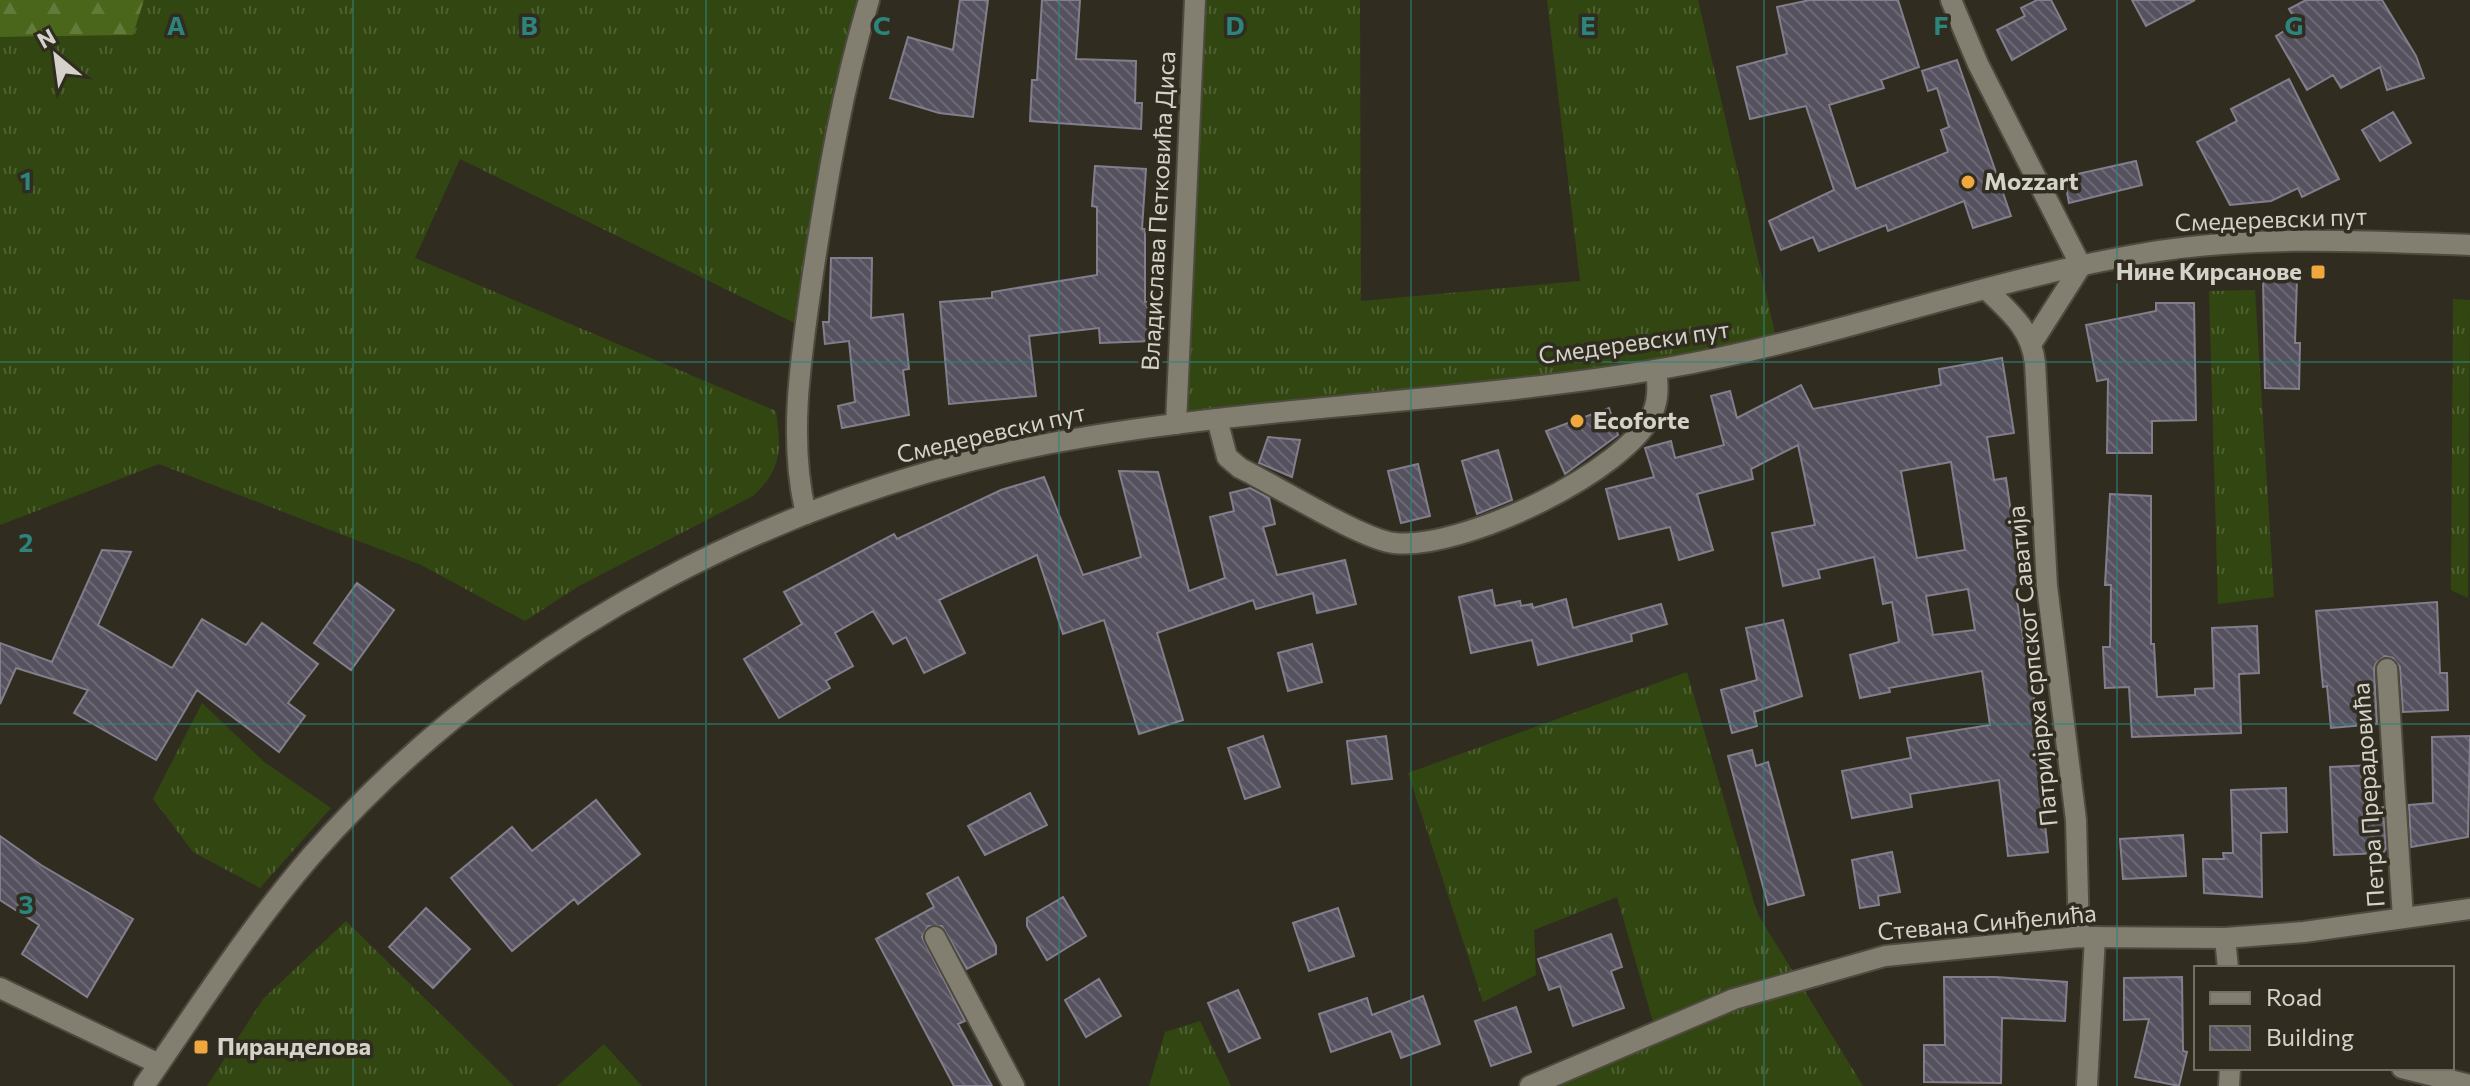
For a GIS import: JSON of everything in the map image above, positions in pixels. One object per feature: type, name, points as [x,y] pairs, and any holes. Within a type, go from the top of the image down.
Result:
[{"type":"street","points":[[806,514],[797,459],[805,328],[847,74],[869,0]]},
{"type":"street","name":"Владислава Петковића Диса","points":[[1176,424],[1195,0]]},
{"type":"street","points":[[1951,0],[1985,78],[2081,266],[2032,343],[2014,314],[1987,290]]},
{"type":"street","name":"Смедеревски пут","points":[[144,1086],[247,938],[310,858],[388,778],[439,732],[540,656],[601,616],[687,568],[806,514],[921,474],[1003,453],[1176,424],[1656,370],[1778,346],[2081,266],[2170,250],[2250,243],[2470,245]]},
{"type":"street","name":"Патријарха српског Саватија","points":[[2032,343],[2047,586],[2087,937],[2087,1086]]},
{"type":"street","points":[[1217,419],[1227,457],[1240,468],[1393,543],[1438,539],[1460,536],[1531,507],[1569,487],[1634,440],[1654,411],[1658,392],[1656,370]]},
{"type":"street","name":"Петра Прерадовића","points":[[2387,669],[2403,918]]},
{"type":"street","name":"Стевана Синђелића","points":[[1530,1086],[1710,1008],[1806,976],[1923,951],[2087,937],[2225,938],[2304,932],[2470,909]]},
{"type":"street","points":[[935,937],[1014,1086]]},
{"type":"street","points":[[2225,938],[2228,966]]},
{"type":"street","points":[[0,988],[159,1064]]},
{"type":"street","points":[[2410,1070],[2470,1085]]},
{"type":"green space","points":[[0,0],[144,0],[133,35],[0,37]]},
{"type":"green space","points":[[144,0],[871,0],[805,328],[460,159],[415,258],[776,411],[778,457],[763,486],[753,496],[579,586],[525,621],[421,565],[159,464],[0,525],[0,37],[133,35]]},
{"type":"green space","points":[[1195,0],[1360,0],[1361,301],[1580,281],[1547,0],[1698,0],[1778,346],[1176,424]]},
{"type":"green space","points":[[2255,290],[2274,597],[2218,604],[2209,291]]},
{"type":"green space","points":[[2453,299],[2470,300],[2468,598],[2451,590]]},
{"type":"green space","points":[[1687,672],[1757,913],[1863,1086],[1530,1086],[1656,1032],[1617,897],[1534,930],[1536,975],[1483,1002],[1408,773]]},
{"type":"green space","points":[[202,703],[263,761],[331,808],[260,888],[193,852],[153,799]]},
{"type":"green space","points":[[346,921],[514,1086],[207,1086],[263,999]]},
{"type":"green space","points":[[1200,1021],[1231,1086],[1149,1086],[1165,1032]]},
{"type":"green space","points":[[604,1044],[642,1086],[557,1086]]},
{"type":"building","points":[[960,0],[988,0],[973,117],[939,113],[890,98],[908,37],[953,50]]},
{"type":"building","points":[[1042,0],[1080,0],[1076,59],[1136,61],[1135,103],[1142,103],[1141,129],[1030,121],[1032,80],[1037,80]]},
{"type":"building","points":[[1810,0],[1898,0],[1919,67],[1881,80],[1884,88],[1829,105],[1856,189],[1948,152],[1941,130],[1949,127],[1937,88],[1928,91],[1922,71],[1957,60],[2011,216],[1973,228],[1964,201],[1888,231],[1886,225],[1819,251],[1813,237],[1781,250],[1769,221],[1834,190],[1806,106],[1750,119],[1737,67],[1787,54],[1777,7]]},
{"type":"building","points":[[2037,0],[2051,0],[2066,29],[2012,60],[1997,30],[2025,16],[2021,8]]},
{"type":"building","points":[[2132,0],[2195,0],[2146,26]]},
{"type":"building","points":[[2306,0],[2382,0],[2416,56],[2424,78],[2387,90],[2380,67],[2341,88],[2333,75],[2307,90],[2276,36],[2297,23],[2289,9]]},
{"type":"building","points":[[2289,79],[2339,179],[2302,197],[2298,188],[2271,201],[2230,205],[2197,142],[2237,121],[2231,109]]},
{"type":"building","points":[[2393,112],[2411,143],[2380,161],[2362,130]]},
{"type":"building","points":[[2136,161],[2142,185],[2069,203],[2064,177]]},
{"type":"building","points":[[1095,166],[1146,169],[1142,229],[1145,229],[1145,302],[1150,302],[1152,341],[1100,343],[1099,328],[1029,336],[1036,396],[949,404],[940,302],[992,298],[992,292],[1097,275],[1097,207],[1092,206]]},
{"type":"building","points":[[831,258],[872,258],[871,318],[903,314],[909,369],[903,370],[909,415],[842,428],[838,406],[855,402],[849,341],[825,344],[823,322],[829,322]]},
{"type":"building","points":[[2263,277],[2297,278],[2295,343],[2300,343],[2299,389],[2265,388]]},
{"type":"building","points":[[2156,303],[2194,303],[2196,420],[2152,421],[2152,453],[2107,453],[2108,379],[2097,381],[2086,325],[2156,311]]},
{"type":"building","points":[[2002,358],[2014,433],[1987,437],[1994,480],[2006,478],[2022,588],[2015,589],[2024,643],[2038,641],[2044,689],[2033,691],[2047,794],[2042,795],[2048,852],[2008,856],[1999,780],[1910,794],[1912,807],[1852,818],[1842,771],[1911,758],[1907,738],[1990,725],[1982,671],[1889,688],[1890,692],[1860,698],[1850,655],[1899,642],[1892,602],[1883,604],[1874,557],[1818,570],[1820,578],[1783,586],[1772,533],[1815,525],[1798,445],[1751,469],[1753,479],[1697,494],[1713,550],[1679,560],[1670,527],[1619,539],[1606,489],[1654,477],[1645,448],[1671,441],[1675,458],[1724,445],[1711,396],[1730,391],[1737,418],[1801,385],[1813,409],[1941,385],[1939,369]],"holes":[[[1951,462],[1965,550],[1917,558],[1901,471]],[[1968,589],[1975,630],[1933,635],[1926,596]]]},
{"type":"building","points":[[1609,408],[1618,435],[1565,474],[1546,431]]},
{"type":"building","points":[[1268,437],[1300,440],[1292,477],[1259,463]]},
{"type":"building","points":[[1498,450],[1512,500],[1477,514],[1462,461]]},
{"type":"building","points":[[1418,464],[1430,516],[1401,523],[1388,471]]},
{"type":"building","points":[[1119,471],[1158,472],[1189,591],[1225,578],[1210,517],[1234,511],[1230,493],[1250,488],[1269,498],[1275,524],[1263,527],[1277,575],[1345,560],[1356,604],[1317,613],[1313,593],[1256,609],[1253,600],[1157,633],[1183,720],[1139,734],[1104,620],[1063,634],[1037,555],[939,600],[965,653],[924,673],[906,637],[893,644],[873,611],[835,633],[853,666],[826,681],[830,688],[779,718],[744,659],[802,624],[784,592],[894,534],[897,539],[1001,490],[1044,477],[1083,575],[1141,557]]},
{"type":"building","points":[[2110,494],[2151,496],[2151,644],[2154,644],[2157,697],[2195,695],[2195,689],[2214,688],[2212,628],[2257,626],[2259,673],[2239,674],[2241,733],[2132,737],[2129,687],[2105,688],[2103,647],[2110,647],[2111,585],[2105,585]]},
{"type":"building","points":[[102,550],[131,552],[98,625],[172,668],[202,619],[246,645],[262,623],[318,664],[288,703],[305,716],[279,752],[197,690],[156,760],[74,713],[88,690],[16,668],[0,704],[0,643],[52,662]]},
{"type":"building","points":[[357,583],[394,610],[351,670],[314,643]]},
{"type":"building","points":[[1492,590],[1495,606],[1520,601],[1521,606],[1532,604],[1533,608],[1566,599],[1573,628],[1661,604],[1667,624],[1631,634],[1632,641],[1538,665],[1532,640],[1471,653],[1459,597]]},
{"type":"building","points":[[2437,602],[2440,673],[2447,673],[2448,710],[2403,712],[2400,667],[2393,658],[2385,656],[2374,669],[2377,724],[2331,728],[2327,686],[2323,687],[2316,611]]},
{"type":"building","points":[[1783,620],[1802,696],[1754,712],[1757,726],[1732,733],[1721,690],[1757,680],[1746,628]]},
{"type":"building","points":[[1312,644],[1322,682],[1288,691],[1278,653]]},
{"type":"building","points":[[1263,736],[1280,787],[1245,799],[1228,748]]},
{"type":"building","points":[[1386,736],[1392,779],[1352,784],[1347,741]]},
{"type":"building","points":[[2470,736],[2468,837],[2411,847],[2409,805],[2433,803],[2432,737]]},
{"type":"building","points":[[1752,750],[1756,766],[1768,762],[1804,895],[1768,905],[1728,756]]},
{"type":"building","points":[[2373,765],[2375,808],[2383,807],[2386,849],[2383,853],[2334,855],[2330,767]]},
{"type":"building","points":[[2286,788],[2287,832],[2261,833],[2262,897],[2204,893],[2203,859],[2224,859],[2223,853],[2233,853],[2231,790]]},
{"type":"building","points":[[1030,793],[1047,825],[985,855],[968,826]]},
{"type":"building","points":[[596,800],[640,854],[578,904],[574,899],[512,951],[451,878],[512,827],[532,851]]},
{"type":"building","points":[[2183,835],[2186,876],[2123,879],[2120,839]]},
{"type":"building","points":[[0,836],[41,865],[133,919],[87,997],[22,954],[39,925],[0,900]]},
{"type":"building","points":[[1892,852],[1900,892],[1878,896],[1879,905],[1860,908],[1852,860]]},
{"type":"building","points":[[958,877],[996,946],[996,954],[967,969],[942,926],[928,926],[922,937],[965,1021],[958,1024],[992,1086],[954,1086],[876,939],[934,907],[927,894]]},
{"type":"building","points":[[1063,897],[1086,936],[1047,960],[1027,926],[1027,918]]},
{"type":"building","points":[[426,908],[470,949],[433,988],[389,947]]},
{"type":"building","points":[[1338,908],[1354,956],[1309,971],[1293,923]]},
{"type":"building","points":[[1611,934],[1622,967],[1611,971],[1624,1008],[1573,1026],[1560,986],[1549,990],[1538,959]]},
{"type":"building","points":[[1944,977],[2067,982],[2065,1021],[2002,1018],[2001,1083],[1924,1082],[1924,1045],[1945,1045]]},
{"type":"building","points":[[2182,977],[2183,1051],[2187,1052],[2179,1086],[2135,1077],[2149,1019],[2124,1020],[2124,978]]},
{"type":"building","points":[[1099,979],[1121,1016],[1086,1037],[1065,1000]]},
{"type":"building","points":[[1238,990],[1260,1038],[1229,1052],[1208,1003]]},
{"type":"building","points":[[1423,996],[1440,1044],[1401,1058],[1391,1031],[1331,1052],[1319,1014],[1367,998],[1372,1015]]},
{"type":"building","points":[[1516,1007],[1531,1052],[1491,1066],[1475,1021]]},
{"type":"place","name":"Mozzart","points":[[1968,182]]},
{"type":"place","name":"Нине Кирсанове","points":[[2318,272]]},
{"type":"place","name":"Ecoforte","points":[[1577,421]]},
{"type":"place","name":"Пиранделова","points":[[201,1047]]}]
